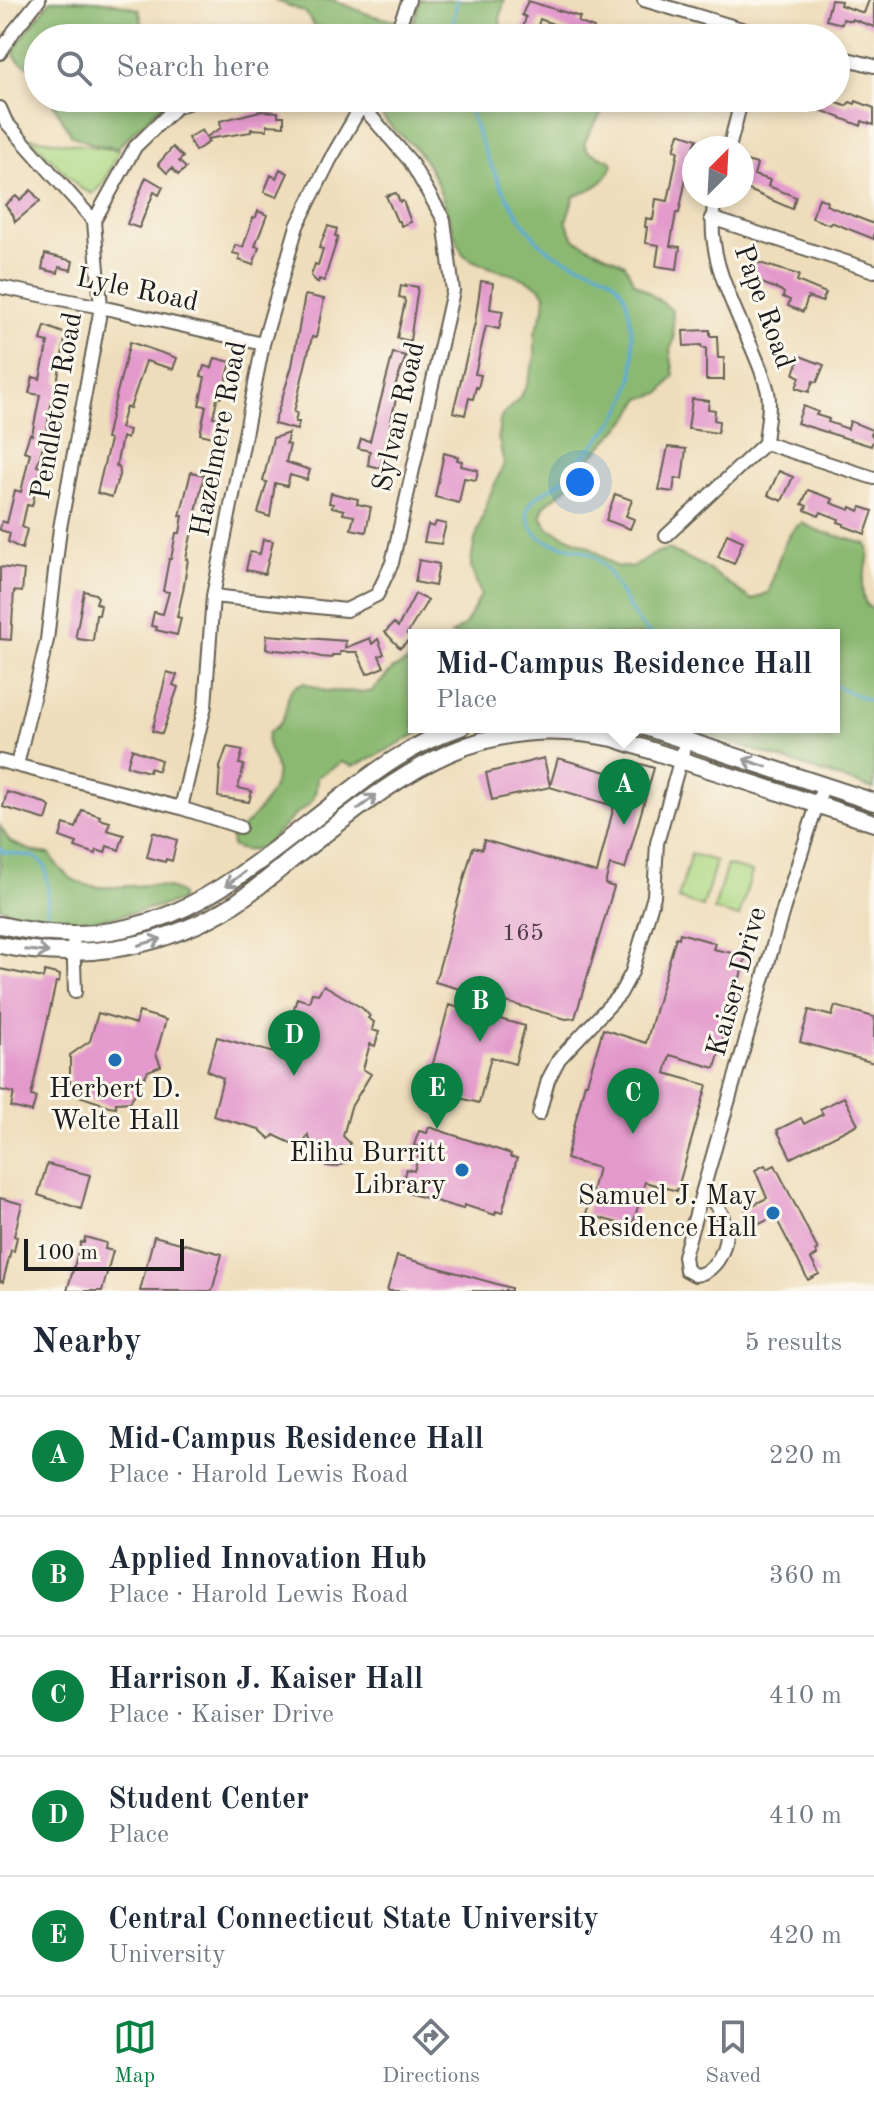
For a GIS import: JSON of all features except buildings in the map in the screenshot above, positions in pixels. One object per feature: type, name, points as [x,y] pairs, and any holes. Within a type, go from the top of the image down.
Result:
[{"type":"main road","points":[[0,925],[73,933],[115,930],[175,913],[226,886],[383,765],[417,745],[446,733]]},
{"type":"main road","points":[[0,945],[74,953],[128,947],[185,929],[232,905],[407,773],[447,753],[491,739],[530,733],[584,734],[620,740],[874,823]]},
{"type":"main road","points":[[664,733],[874,802]]},
{"type":"main road","points":[[281,844],[293,859]]},
{"type":"street","points":[[0,53],[39,0]]},
{"type":"street","points":[[400,24],[409,0]]},
{"type":"street","points":[[644,0],[660,2],[725,24]]},
{"type":"street","points":[[850,60],[874,66]]},
{"type":"street","points":[[0,108],[6,122],[94,221],[135,147],[171,112]]},
{"type":"street","name":"Hazelmere Road","points":[[181,808],[205,706],[213,596],[263,344],[297,226],[358,112]]},
{"type":"street","name":"Sylvan Road","points":[[213,596],[346,610],[377,595],[392,563],[453,291],[444,220],[410,161],[372,112]]},
{"type":"street","points":[[732,136],[738,112]]},
{"type":"street","name":"Pape Road","points":[[713,208],[711,218],[716,258],[768,391],[765,443]]},
{"type":"street","points":[[711,218],[874,271]]},
{"type":"street","name":"Pendleton Road","points":[[17,765],[47,640],[60,528],[101,307],[94,221]]},
{"type":"street","name":"Lyle Road","points":[[0,287],[263,344]]},
{"type":"street","points":[[666,536],[765,443],[874,478]]},
{"type":"street","points":[[539,1114],[548,1080],[559,1059],[620,994],[632,972],[654,896],[656,847],[686,740]]},
{"type":"street","points":[[0,761],[181,808],[240,827]]},
{"type":"street","name":"Kaiser Drive","points":[[703,1193],[723,1217],[726,1232],[724,1247],[717,1261],[706,1272],[695,1275],[686,1270],[683,1261],[784,907],[823,786]]},
{"type":"street","points":[[73,933],[75,992]]},
{"type":"green space","points":[[51,0],[108,2],[129,7],[139,10],[142,24],[33,24]]},
{"type":"green space","points":[[274,0],[333,0],[370,15],[408,24],[313,24],[305,12]]},
{"type":"green space","points":[[420,0],[504,0],[501,24],[408,24],[414,20]]},
{"type":"green space","points":[[24,36],[24,64],[16,58],[14,49]]},
{"type":"green space","points":[[58,112],[154,112],[117,148],[99,146],[72,136]]},
{"type":"green space","points":[[602,112],[584,144],[588,151],[611,161],[611,170],[598,184],[574,196],[566,221],[574,239],[625,264],[633,281],[672,310],[674,340],[670,350],[674,376],[661,393],[640,399],[630,417],[589,459],[572,483],[544,506],[541,516],[548,528],[590,547],[617,567],[632,567],[669,549],[704,566],[752,600],[769,592],[785,544],[802,523],[867,544],[868,559],[862,589],[867,606],[874,609],[874,789],[701,733],[840,733],[840,629],[459,629],[465,625],[481,595],[471,561],[489,497],[504,464],[498,436],[500,421],[526,387],[535,358],[535,333],[544,309],[545,295],[531,282],[483,265],[463,254],[432,173],[414,147],[390,126],[382,114]]},
{"type":"green space","points":[[30,138],[119,150],[104,182],[93,194],[80,188]]},
{"type":"green space","points":[[408,662],[408,733],[419,733],[362,762],[352,766],[342,762],[317,777],[311,802],[260,847],[242,850],[232,846],[231,837],[253,817],[273,787],[276,769],[267,738],[283,718],[291,691],[304,683],[326,691],[371,692],[393,669]]},
{"type":"green space","points":[[0,826],[10,842],[50,854],[64,872],[79,883],[96,887],[165,887],[181,894],[180,901],[112,917],[67,921],[44,920],[0,907]]},
{"type":"green space","points":[[691,854],[716,861],[703,907],[678,899]]},
{"type":"green space","points":[[727,865],[752,872],[739,917],[714,910]]},
{"type":"waterway","points":[[453,24],[457,0]]},
{"type":"waterway","points":[[470,112],[494,172],[536,239],[556,254],[607,276],[625,298],[633,371],[624,405],[564,479],[533,501],[528,515],[530,524],[541,537],[598,559],[645,629]]},
{"type":"waterway","points":[[840,688],[874,703]]},
{"type":"waterway","points":[[0,848],[3,852],[35,857],[45,866],[47,913]]},
{"type":"place","name":"Mid-Campus Residence Hall","points":[[624,825]]},
{"type":"place","name":"Applied Innovation Hub","points":[[480,1042]]},
{"type":"place","name":"Herbert D. Welte Hall","points":[[115,1060]]},
{"type":"place","name":"Student Center","points":[[294,1076]]},
{"type":"place","name":"Central Connecticut State University","points":[[437,1129]]},
{"type":"place","name":"Harrison J. Kaiser Hall","points":[[633,1134]]},
{"type":"place","name":"Elihu Burritt Library","points":[[462,1170]]},
{"type":"place","name":"Samuel J. May Residence Hall","points":[[773,1213]]}]
